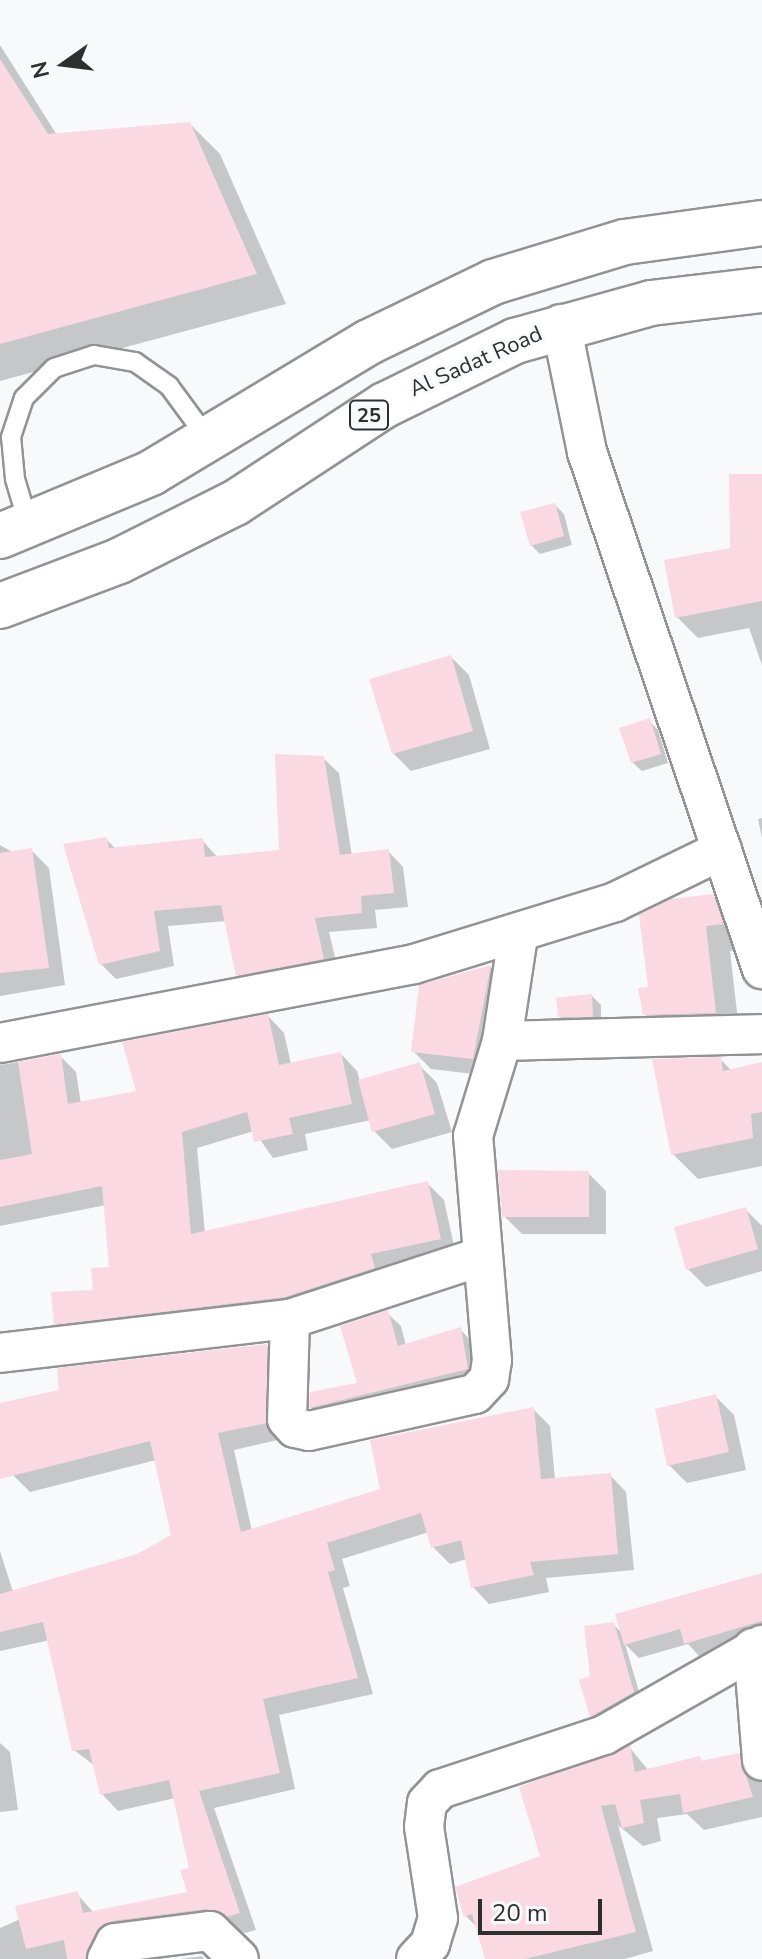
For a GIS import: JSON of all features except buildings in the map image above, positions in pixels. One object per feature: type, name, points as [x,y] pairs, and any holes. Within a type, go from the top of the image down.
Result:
[{"type":"main road","points":[[14,531],[209,441],[369,342],[493,282],[625,242],[762,223]]},
{"type":"main road","name":"Al Sadat Road","points":[[0,606],[119,561],[235,503],[427,382],[561,324],[651,303],[762,290]]},
{"type":"street","points":[[561,324],[587,452],[762,969]]},
{"type":"street","points":[[0,1043],[334,981],[518,936],[615,902],[722,850]]},
{"type":"street","points":[[290,1319],[287,1419],[295,1428],[309,1431],[475,1394],[489,1379],[492,1361],[480,1257],[473,1136],[502,1041],[518,936]]},
{"type":"street","points":[[502,1041],[762,1034]]},
{"type":"street","points":[[0,1353],[290,1319],[480,1257]]},
{"type":"street","points":[[416,1959],[430,1944],[438,1918],[424,1827],[427,1803],[440,1789],[604,1735],[758,1646],[762,1761]]},
{"type":"street","points":[[107,1959],[115,1943],[210,1931],[239,1959]]},
{"type":"lane","points":[[14,531],[15,479],[11,437],[24,398],[54,368],[94,355],[135,362],[169,386],[209,441]]}]
